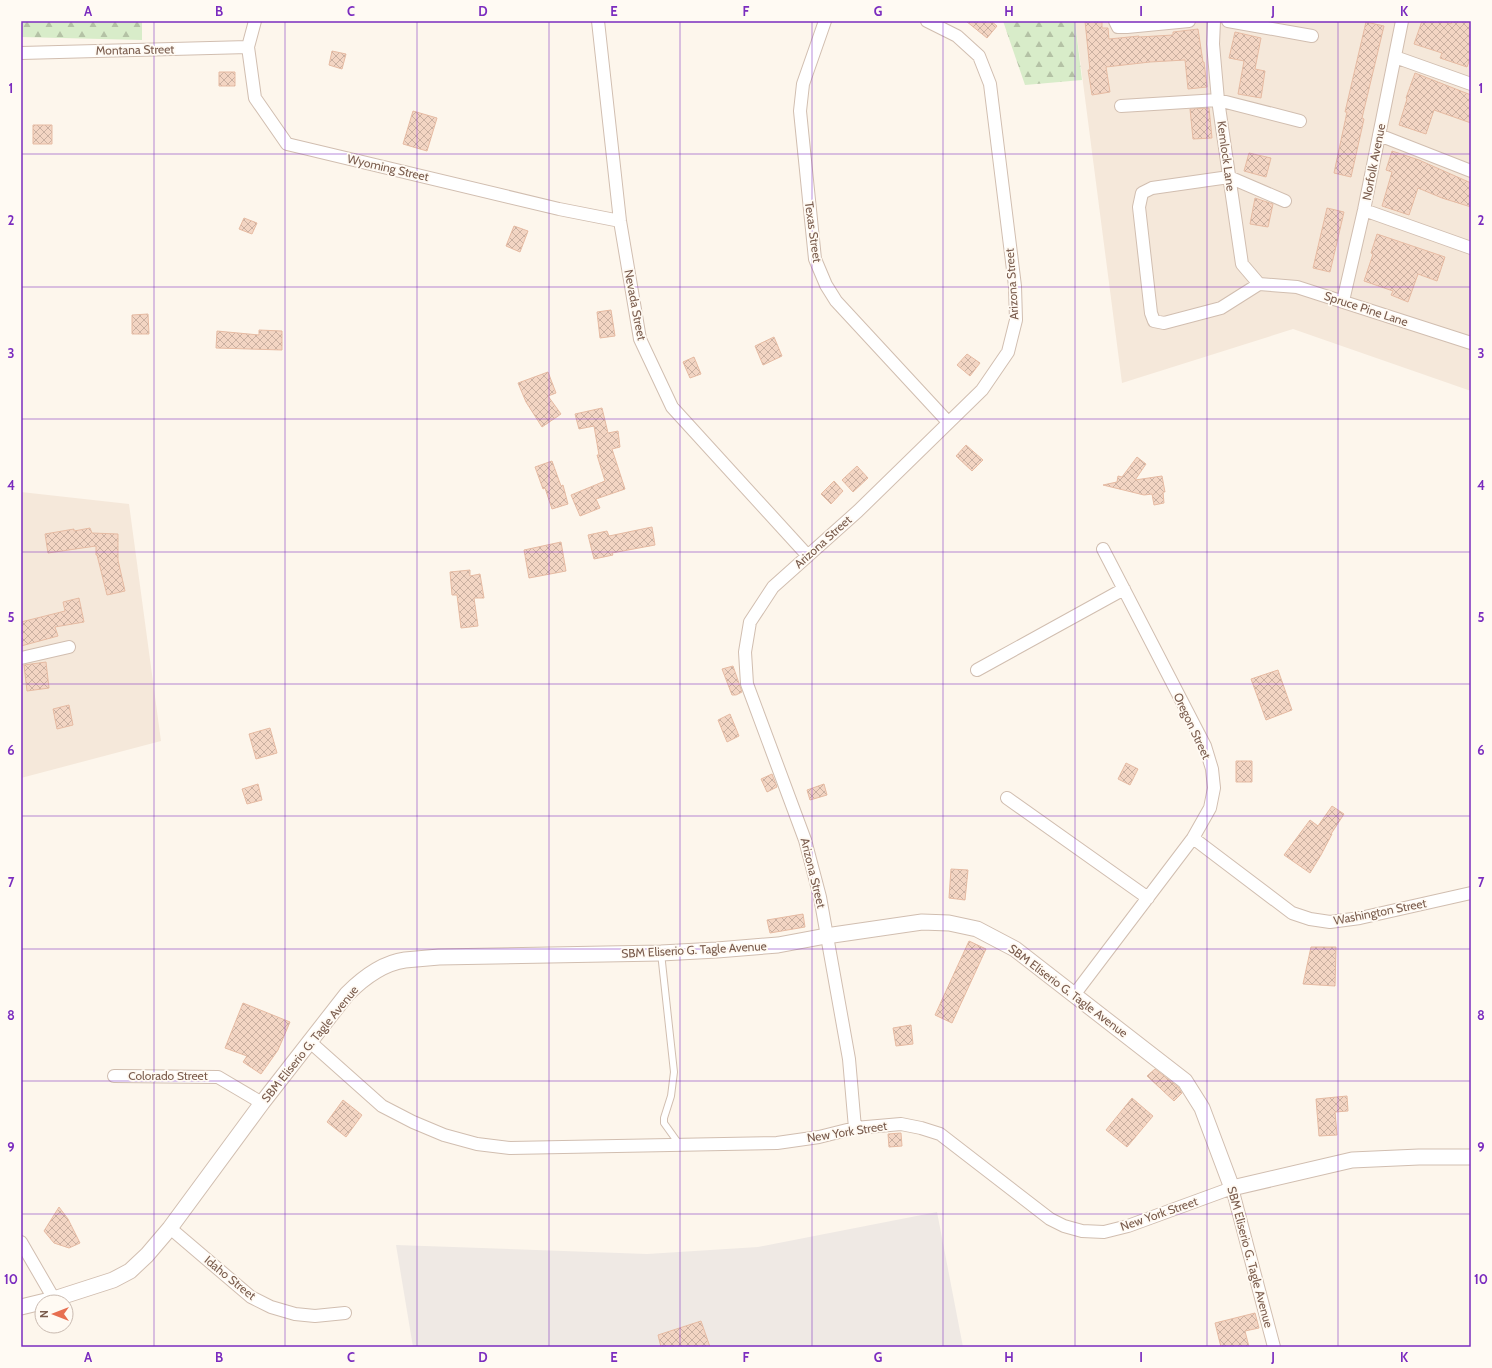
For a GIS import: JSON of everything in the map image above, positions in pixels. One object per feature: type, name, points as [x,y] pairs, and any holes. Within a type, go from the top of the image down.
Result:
[{"type":"street","name":"Wyoming Street","points":[[254,21],[248,47],[256,98],[287,144],[559,209],[620,221]]},
{"type":"street","name":"Nevada Street","points":[[598,21],[620,221],[640,339],[672,407],[808,556]]},
{"type":"street","name":"Texas Street","points":[[825,21],[803,84],[800,111],[815,259],[826,285],[836,301],[948,422]]},
{"type":"street","name":"Arizona Street","points":[[855,1128],[849,1059],[820,897],[805,840],[747,684],[745,652],[750,622],[773,587],[858,511],[982,390],[1008,352],[1016,320],[1016,306],[1014,278],[990,84],[979,56],[957,36],[927,21]]},
{"type":"street","points":[[1115,21],[1118,27],[1127,27],[1189,21]]},
{"type":"street","name":"Kemlock Lane","points":[[1214,21],[1218,100],[1242,264],[1259,284]]},
{"type":"street","points":[[1228,21],[1312,36]]},
{"type":"street","name":"Norfolk Avenue","points":[[1343,301],[1364,210],[1402,21]]},
{"type":"street","name":"Montana Street","points":[[21,53],[248,47]]},
{"type":"street","points":[[1395,56],[1471,84]]},
{"type":"street","points":[[1121,106],[1218,100],[1300,121]]},
{"type":"street","points":[[1379,135],[1471,170]]},
{"type":"street","points":[[1259,284],[1222,308],[1164,323],[1154,321],[1151,313],[1139,207],[1142,193],[1152,188],[1229,177],[1285,200]]},
{"type":"street","points":[[1364,210],[1471,248]]},
{"type":"street","name":"Spruce Pine Lane","points":[[1259,284],[1297,288],[1343,301],[1471,343]]},
{"type":"street","name":"Oregon Street","points":[[1074,995],[1194,838],[1210,808],[1214,788],[1212,769],[1205,746],[1103,549]]},
{"type":"street","points":[[977,670],[1124,589]]},
{"type":"street","points":[[21,658],[68,647]]},
{"type":"street","points":[[1007,798],[1148,898]]},
{"type":"street","name":"Washington Street","points":[[1194,838],[1292,913],[1310,919],[1330,922],[1360,918],[1471,893]]},
{"type":"street","name":"SBM Eliserio G. Tagle Avenue","points":[[70,1294],[113,1280],[130,1271],[147,1255],[170,1228],[309,1041],[357,983],[377,970],[404,960],[439,957],[661,953],[778,945],[826,936],[922,922],[949,923],[977,929],[1015,949],[1184,1081],[1202,1108],[1232,1188],[1274,1347]]},
{"type":"street","name":"New York Street","points":[[309,1041],[382,1106],[413,1122],[444,1135],[476,1144],[510,1148],[777,1143],[819,1137],[855,1128],[901,1124],[940,1134],[1050,1218],[1064,1226],[1082,1231],[1104,1232],[1128,1226],[1232,1188],[1352,1160],[1471,1157]]},
{"type":"street","name":"Colorado Street","points":[[114,1076],[218,1077],[262,1103]]},
{"type":"street","name":"Idaho Street","points":[[170,1228],[252,1297],[271,1307],[315,1316],[345,1313]]},
{"type":"street","points":[[21,1242],[51,1294]]},
{"type":"street","name":"SBM Eliserio G. Tagle Avenue","points":[[21,1307],[34,1304]]},
{"type":"lane","points":[[661,953],[674,1072],[671,1096],[664,1118],[664,1123],[680,1145]]},
{"type":"shaded area","points":[[1075,21],[1471,21],[1471,391],[1293,329],[1122,383]]},
{"type":"shaded area","points":[[21,492],[129,504],[161,741],[21,778]]},
{"type":"shaded area","points":[[937,1212],[963,1347],[413,1347],[396,1245],[647,1254],[758,1247]]},
{"type":"green space","points":[[21,21],[142,21],[142,40],[21,37]]},
{"type":"green space","points":[[1003,21],[1075,21],[1082,80],[1025,85]]},
{"type":"building","points":[[966,21],[991,21],[997,26],[987,38]]},
{"type":"building","points":[[1085,21],[1102,21],[1102,28],[1108,28],[1109,39],[1173,35],[1173,32],[1198,29],[1207,87],[1188,89],[1185,60],[1150,62],[1106,67],[1110,92],[1092,95],[1088,70],[1090,70]]},
{"type":"building","points":[[1422,21],[1442,21],[1451,24],[1452,21],[1471,21],[1471,56],[1467,67],[1440,58],[1442,53],[1414,44]]},
{"type":"building","points":[[1366,22],[1384,26],[1362,118],[1364,119],[1351,177],[1334,173],[1347,112],[1345,112]]},
{"type":"building","points":[[1235,32],[1261,38],[1255,69],[1265,71],[1261,98],[1238,94],[1244,61],[1229,58]]},
{"type":"building","points":[[332,51],[346,54],[342,69],[329,65]]},
{"type":"building","points":[[219,72],[235,72],[235,86],[219,86]]},
{"type":"building","points":[[1415,73],[1471,95],[1471,123],[1434,110],[1426,134],[1399,125],[1407,99],[1406,98]]},
{"type":"building","points":[[1209,108],[1212,138],[1193,139],[1190,109]]},
{"type":"building","points":[[413,111],[437,118],[427,151],[403,144]]},
{"type":"building","points":[[33,125],[52,125],[52,144],[33,144]]},
{"type":"building","points":[[1392,151],[1419,160],[1471,183],[1471,207],[1442,198],[1418,188],[1409,215],[1382,206],[1392,172],[1386,170]]},
{"type":"building","points":[[1249,153],[1271,158],[1266,177],[1244,171]]},
{"type":"building","points":[[1255,198],[1273,204],[1268,227],[1250,224]]},
{"type":"building","points":[[1327,208],[1344,212],[1330,272],[1313,268]]},
{"type":"building","points":[[244,218],[257,223],[252,234],[239,229]]},
{"type":"building","points":[[514,226],[528,231],[520,252],[506,246]]},
{"type":"building","points":[[1377,234],[1445,257],[1437,281],[1418,274],[1408,302],[1391,295],[1393,291],[1364,281],[1373,254],[1371,253]]},
{"type":"building","points":[[611,310],[615,336],[600,338],[597,312]]},
{"type":"building","points":[[148,314],[149,334],[132,334],[132,315]]},
{"type":"building","points":[[259,330],[282,331],[282,350],[216,348],[217,331],[259,335]]},
{"type":"building","points":[[774,337],[782,356],[763,365],[755,346]]},
{"type":"building","points":[[967,354],[980,363],[970,376],[957,365]]},
{"type":"building","points":[[694,357],[701,374],[690,378],[683,362]]},
{"type":"building","points":[[548,372],[556,393],[548,396],[561,414],[542,427],[526,402],[518,383]]},
{"type":"building","points":[[602,408],[608,433],[618,431],[620,447],[612,449],[625,489],[596,499],[600,508],[580,516],[571,495],[605,481],[597,455],[599,455],[594,426],[579,429],[575,414]]},
{"type":"building","points":[[966,445],[983,460],[972,471],[956,456]]},
{"type":"building","points":[[1137,457],[1146,464],[1135,480],[1162,476],[1165,492],[1163,492],[1164,503],[1154,505],[1152,494],[1144,495],[1103,485],[1117,482],[1118,476],[1122,477]]},
{"type":"building","points":[[552,461],[561,486],[563,485],[568,504],[552,509],[545,488],[543,489],[535,467]]},
{"type":"building","points":[[857,466],[868,478],[853,492],[842,480]]},
{"type":"building","points":[[834,481],[843,491],[831,504],[821,494]]},
{"type":"building","points":[[652,527],[655,545],[612,553],[613,555],[594,559],[588,535],[607,531],[609,536]]},
{"type":"building","points":[[90,528],[92,533],[118,534],[118,560],[125,591],[107,595],[96,555],[96,546],[48,553],[45,534]]},
{"type":"building","points":[[561,542],[566,571],[529,578],[524,550]]},
{"type":"building","points":[[470,570],[470,576],[480,574],[484,598],[474,598],[478,626],[461,628],[457,595],[452,595],[450,572]]},
{"type":"building","points":[[79,598],[84,622],[55,627],[58,636],[21,646],[21,622],[65,611],[63,602]]},
{"type":"building","points":[[46,662],[49,688],[27,691],[24,665]]},
{"type":"building","points":[[733,666],[742,692],[736,695],[732,695],[722,669]]},
{"type":"building","points":[[1278,670],[1292,710],[1266,720],[1251,679]]},
{"type":"building","points":[[69,705],[73,725],[57,729],[53,709]]},
{"type":"building","points":[[730,714],[739,736],[727,742],[718,720]]},
{"type":"building","points":[[270,728],[277,753],[256,759],[249,734]]},
{"type":"building","points":[[1236,761],[1252,761],[1252,782],[1236,782]]},
{"type":"building","points":[[1126,763],[1138,769],[1130,785],[1118,779]]},
{"type":"building","points":[[772,774],[777,787],[767,792],[761,779]]},
{"type":"building","points":[[258,784],[262,800],[247,804],[242,789]]},
{"type":"building","points":[[824,784],[827,795],[810,800],[807,790]]},
{"type":"building","points":[[1332,806],[1344,814],[1331,834],[1310,873],[1284,855],[1310,820],[1318,826]]},
{"type":"building","points":[[951,869],[968,870],[965,900],[949,898]]},
{"type":"building","points":[[803,914],[805,927],[770,933],[767,920]]},
{"type":"building","points":[[969,941],[986,949],[952,1023],[935,1015]]},
{"type":"building","points":[[1311,947],[1336,947],[1335,986],[1303,984]]},
{"type":"building","points":[[243,1003],[290,1022],[278,1050],[261,1074],[243,1062],[247,1056],[225,1048]]},
{"type":"building","points":[[911,1025],[913,1044],[896,1046],[893,1028]]},
{"type":"building","points":[[1155,1069],[1178,1087],[1182,1093],[1174,1101],[1147,1076]]},
{"type":"building","points":[[1347,1096],[1348,1111],[1335,1112],[1337,1135],[1319,1136],[1316,1099]]},
{"type":"building","points":[[1132,1098],[1153,1116],[1127,1147],[1106,1130]]},
{"type":"building","points":[[343,1100],[362,1115],[346,1137],[327,1122]]},
{"type":"building","points":[[901,1133],[902,1146],[889,1147],[888,1134]]},
{"type":"building","points":[[59,1207],[68,1219],[80,1243],[69,1248],[54,1243],[44,1231]]},
{"type":"building","points":[[1255,1313],[1259,1328],[1245,1331],[1249,1347],[1221,1347],[1215,1323]]},
{"type":"building","points":[[701,1321],[710,1347],[661,1347],[658,1335]]}]
